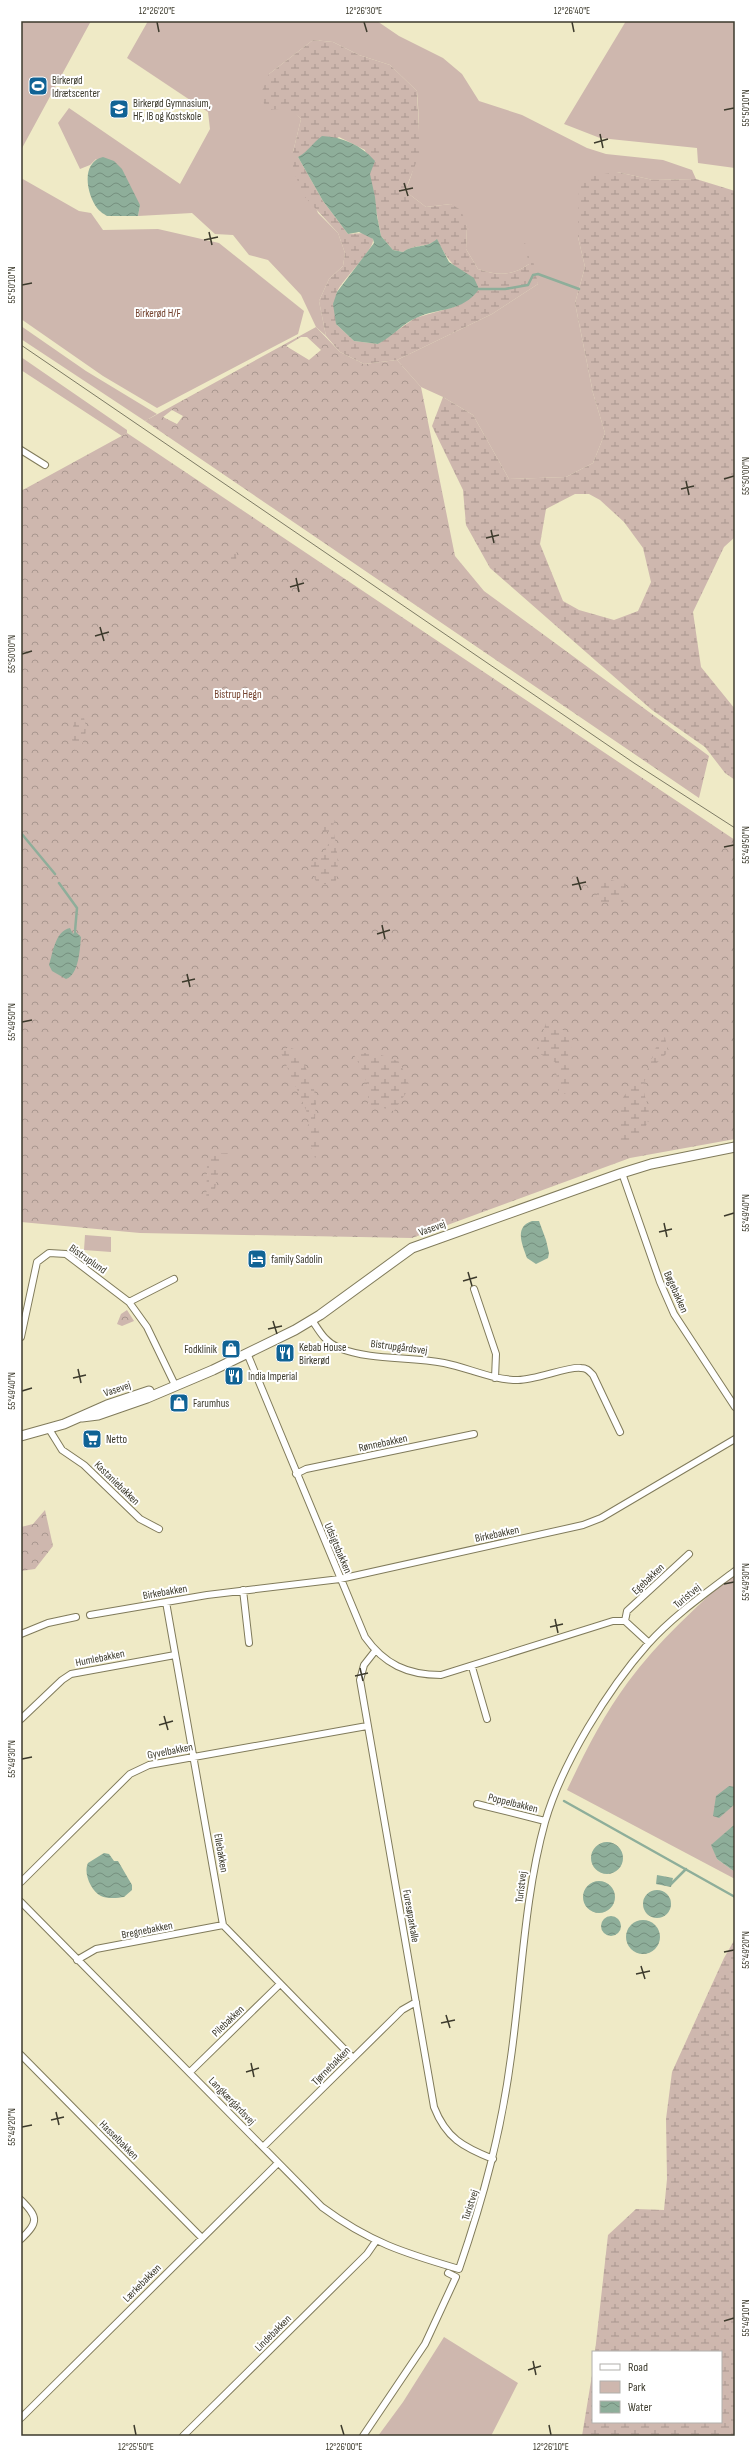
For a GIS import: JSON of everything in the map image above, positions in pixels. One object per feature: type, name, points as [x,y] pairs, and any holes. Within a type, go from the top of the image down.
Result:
[{"type":"street","points":[[21,450],[45,465]]},
{"type":"street","name":"Vasevej","points":[[21,1436],[49,1429],[126,1398],[163,1389],[211,1371],[312,1320],[412,1248],[622,1173],[651,1164],[735,1147]]},
{"type":"street","name":"Bøgebakken","points":[[622,1173],[660,1282],[674,1314],[735,1407]]},
{"type":"street","name":"Bistruplund","points":[[21,1337],[34,1270],[41,1258],[49,1253],[66,1254],[129,1302],[147,1326],[175,1385]]},
{"type":"street","points":[[129,1302],[174,1279]]},
{"type":"street","points":[[474,1289],[496,1354],[495,1378]]},
{"type":"street","name":"Bistrupgårdsvej","points":[[312,1320],[326,1341],[340,1348],[372,1355],[443,1363],[495,1378],[518,1380],[540,1378],[579,1367],[588,1369],[594,1375],[620,1432]]},
{"type":"street","name":"Udsigtsbakken","points":[[247,1353],[364,1636],[375,1651],[390,1663],[406,1671],[423,1675],[440,1675],[472,1667],[613,1621],[625,1621]]},
{"type":"street","name":"Kastaniebakken","points":[[49,1429],[62,1450],[84,1465],[140,1519],[159,1529]]},
{"type":"street","name":"Rønnebakken","points":[[296,1474],[306,1469],[474,1434]]},
{"type":"street","name":"Birkebakken","points":[[90,1615],[243,1590],[340,1579],[583,1525],[601,1518],[735,1439]]},
{"type":"street","name":"Egebakken","points":[[625,1621],[627,1611],[689,1554]]},
{"type":"street","name":"Turistvej","points":[[459,2269],[481,2206],[498,2138],[511,2058],[533,1870],[546,1821],[557,1789],[587,1732],[619,1681],[649,1643],[687,1609],[735,1571]]},
{"type":"street","points":[[243,1590],[249,1643]]},
{"type":"street","name":"Ellebakken","points":[[166,1602],[223,1925]]},
{"type":"street","points":[[21,1634],[48,1623],[76,1617]]},
{"type":"street","points":[[625,1621],[649,1643]]},
{"type":"street","name":"Furesøparkalle","points":[[375,1651],[364,1665],[360,1680],[434,2107],[439,2121],[450,2136],[467,2148],[493,2159]]},
{"type":"street","name":"Humlebakken","points":[[21,1719],[62,1680],[71,1674],[175,1655]]},
{"type":"street","points":[[472,1667],[487,1718]]},
{"type":"street","name":"Gyvelbakken","points":[[21,1882],[130,1774],[149,1765],[367,1726]]},
{"type":"street","name":"Poppelbakken","points":[[477,1804],[546,1821]]},
{"type":"street","name":"Langkærgårdsvej","points":[[21,1902],[322,2207],[376,2242],[459,2269]]},
{"type":"street","points":[[223,1925],[353,2058]]},
{"type":"street","name":"Bregnebakken","points":[[77,1960],[96,1949],[223,1925]]},
{"type":"street","name":"Pilebakken","points":[[190,2072],[280,1984]]},
{"type":"street","name":"Tjørnebakken","points":[[263,2148],[402,2010],[416,2002]]},
{"type":"street","name":"Hasselbakken","points":[[21,2055],[202,2238]]},
{"type":"street","name":"Lærkebakken","points":[[21,2418],[278,2163]]},
{"type":"street","points":[[21,2200],[32,2211],[35,2218],[33,2227],[21,2239]]},
{"type":"street","name":"Lindebakken","points":[[183,2436],[367,2254],[376,2242]]},
{"type":"street","points":[[364,2436],[425,2344],[456,2277],[448,2273]]},
{"type":"green space","name":"Birkerød Idrætscenter","points":[[21,21],[91,21],[21,150]]},
{"type":"green space","points":[[148,21],[377,21],[399,36],[443,58],[462,74],[479,101],[522,115],[587,148],[606,154],[663,160],[692,170],[696,179],[653,180],[617,172],[578,237],[585,267],[575,303],[593,393],[605,433],[593,463],[566,477],[509,479],[473,415],[443,397],[421,387],[397,360],[492,314],[538,284],[529,264],[517,271],[505,274],[492,273],[478,269],[466,249],[467,226],[451,204],[426,207],[405,191],[414,168],[418,142],[417,91],[390,65],[359,55],[333,42],[313,40],[269,74],[279,108],[293,110],[301,119],[293,152],[318,213],[338,233],[345,253],[343,266],[329,279],[319,301],[326,336],[316,327],[301,295],[268,260],[249,255],[233,235],[215,234],[192,213],[138,216],[140,205],[96,159],[90,165],[80,169],[58,123],[69,108],[180,184],[210,129],[208,112],[127,58]]},
{"type":"green space","points":[[626,21],[735,21],[735,168],[698,163],[697,148],[600,138],[564,124]]},
{"type":"green space","points":[[313,40],[333,42],[359,55],[390,65],[417,91],[420,153],[405,191],[426,207],[451,204],[461,210],[467,226],[466,249],[478,269],[498,274],[517,271],[529,264],[524,243],[530,246],[538,284],[492,314],[397,360],[364,364],[340,352],[326,336],[319,301],[329,279],[343,266],[345,253],[338,233],[303,195],[293,169],[293,152],[301,119],[289,110],[275,109],[265,111],[262,91],[269,74]],"holes":[[[339,137],[365,150],[381,236],[393,250],[403,252],[437,240],[445,255],[455,266],[465,272],[457,306],[415,318],[378,344],[354,341],[336,324],[335,303],[337,292],[369,250],[373,239],[365,233],[348,234],[323,201],[298,157]]]},
{"type":"green space","points":[[617,172],[653,180],[696,179],[735,191],[735,537],[724,547],[693,612],[701,667],[735,709],[735,780],[725,773],[705,747],[652,710],[490,568],[466,525],[463,490],[432,426],[443,397],[473,415],[509,479],[566,477],[593,463],[605,433],[593,393],[575,303],[585,267],[578,237],[579,178]],"holes":[[[575,494],[589,494],[600,500],[624,522],[643,548],[651,582],[638,611],[614,620],[579,610],[563,601],[540,544],[546,509]]]},
{"type":"green space","name":"Birkerød H/F","points":[[21,178],[79,211],[91,213],[103,230],[158,229],[219,243],[304,311],[298,334],[157,408],[103,376],[21,319]]},
{"type":"green space","points":[[21,326],[86,371],[157,414],[145,421],[21,339]]},
{"type":"green space","points":[[316,327],[340,352],[364,364],[397,360],[421,387],[455,556],[484,591],[709,756],[699,798],[145,421]],"holes":[[[301,337],[307,337],[321,350],[309,360],[286,346]],[[172,410],[183,416],[177,424],[163,417]]]},
{"type":"green space","points":[[21,357],[127,430],[127,433],[122,436],[21,370]]},
{"type":"green space","name":"Bistrup Hegn","points":[[127,433],[735,840],[735,1139],[630,1158],[412,1238],[140,1233],[21,1222],[21,491]]},
{"type":"green space","points":[[235,545],[237,546],[236,561],[232,566],[230,555]]},
{"type":"green space","points":[[84,718],[86,727],[85,735],[78,751],[74,749],[71,734],[75,719]]},
{"type":"green space","points":[[336,815],[333,828],[337,848],[337,877],[335,884],[317,884],[310,866],[325,851],[329,838],[328,832],[323,831],[320,826]]},
{"type":"green space","points":[[600,877],[626,884],[623,903],[595,902]]},
{"type":"green space","points":[[546,1023],[566,1031],[574,1042],[568,1053],[571,1091],[559,1096],[555,1062],[536,1052]]},
{"type":"green space","points":[[665,1037],[668,1052],[647,1076],[644,1085],[644,1093],[649,1112],[649,1118],[645,1128],[631,1144],[620,1141],[619,1112],[624,1096],[645,1075],[655,1049]]},
{"type":"green space","points":[[288,1047],[297,1050],[313,1083],[316,1102],[315,1118],[320,1135],[321,1153],[315,1158],[306,1131],[309,1122],[306,1110],[281,1053]]},
{"type":"green space","points":[[353,1053],[376,1053],[400,1062],[410,1087],[394,1111],[380,1107],[367,1109],[368,1093],[366,1080]]},
{"type":"green space","points":[[227,1153],[232,1157],[220,1164],[215,1189],[206,1213],[207,1165],[209,1154]]},
{"type":"green space","points":[[85,1235],[111,1237],[111,1252],[84,1250]]},
{"type":"green space","points":[[127,1310],[134,1321],[122,1326],[117,1324],[121,1314]]},
{"type":"green space","points":[[45,1510],[53,1546],[35,1569],[21,1571],[21,1527],[33,1524]]},
{"type":"green space","points":[[735,1571],[735,1824],[712,1845],[717,1859],[735,1872],[735,1879],[567,1790],[595,1734],[610,1708],[628,1682],[665,1638]]},
{"type":"green space","points":[[735,1939],[735,2436],[582,2436],[592,2375],[592,2423],[722,2423],[722,2351],[595,2351],[608,2235],[636,2209],[664,2210],[667,2179],[666,2119],[672,2072],[724,1958]]},
{"type":"green space","points":[[444,2337],[518,2383],[491,2436],[378,2436],[403,2402]]},
{"type":"water","points":[[322,136],[337,138],[358,146],[375,161],[370,174],[381,236],[393,250],[403,252],[411,248],[428,244],[437,239],[449,262],[474,278],[479,289],[472,297],[458,306],[416,318],[378,344],[354,341],[336,324],[333,304],[337,292],[374,243],[373,239],[359,232],[348,234],[323,201],[298,157]]},
{"type":"water","points":[[103,157],[114,161],[122,169],[140,205],[138,216],[107,216],[98,209],[93,202],[88,187],[89,171],[91,165],[96,160]]},
{"type":"water","points":[[70,928],[73,934],[75,931],[81,937],[76,967],[74,972],[66,979],[52,971],[49,965],[55,943],[61,933]]},
{"type":"water","points":[[532,1221],[539,1221],[549,1253],[548,1258],[536,1264],[527,1258],[521,1236],[523,1227]]},
{"type":"water","points":[[729,1786],[735,1787],[735,1804],[719,1818],[713,1816],[716,1796]]},
{"type":"water","points":[[735,1824],[735,1872],[717,1859],[711,1845]]},
{"type":"water","points":[[610,1842],[616,1844],[621,1849],[623,1858],[621,1867],[616,1872],[604,1874],[598,1872],[593,1867],[591,1855],[593,1849],[598,1844]]},
{"type":"water","points":[[104,1853],[109,1854],[114,1861],[118,1861],[132,1885],[132,1890],[124,1897],[103,1897],[97,1894],[91,1886],[87,1877],[88,1863]]},
{"type":"water","points":[[657,1875],[673,1878],[671,1887],[656,1884]]},
{"type":"water","points":[[596,1881],[602,1881],[612,1888],[615,1897],[614,1903],[608,1910],[602,1913],[596,1913],[586,1906],[583,1900],[583,1894],[590,1884]]},
{"type":"water","points":[[657,1890],[667,1894],[671,1904],[667,1914],[657,1918],[647,1914],[643,1904],[647,1894]]},
{"type":"water","points":[[611,1916],[618,1919],[621,1926],[618,1933],[611,1936],[604,1933],[601,1926],[604,1919]]},
{"type":"water","points":[[640,1920],[646,1920],[650,1921],[657,1927],[660,1937],[659,1944],[653,1951],[646,1954],[640,1954],[636,1953],[629,1947],[626,1940],[626,1934],[627,1930],[633,1923]]},
{"type":"waterway","points":[[479,289],[505,289],[528,285],[533,275],[538,274],[579,289]]},
{"type":"waterway","points":[[21,833],[55,874]]},
{"type":"waterway","points":[[59,883],[77,908],[75,931]]},
{"type":"waterway","points":[[564,1801],[735,1897]]},
{"type":"waterway","points":[[671,1884],[686,1869]]},
{"type":"tram line","points":[[21,345],[634,763],[735,828]]},
{"type":"place","name":"Birkerød Idrætscenter","points":[[38,86]]},
{"type":"place","name":"Birkerød Gymnasium, HF, IB og Kostskole","points":[[119,109]]},
{"type":"place","name":"family Sadolin","points":[[257,1259]]},
{"type":"place","name":"Fodklinik","points":[[231,1349]]},
{"type":"place","name":"Kebab House Birkerød","points":[[285,1353]]},
{"type":"place","name":"India Imperial","points":[[234,1376]]},
{"type":"place","name":"Farumhus","points":[[179,1403]]},
{"type":"place","name":"Netto","points":[[92,1439]]}]
